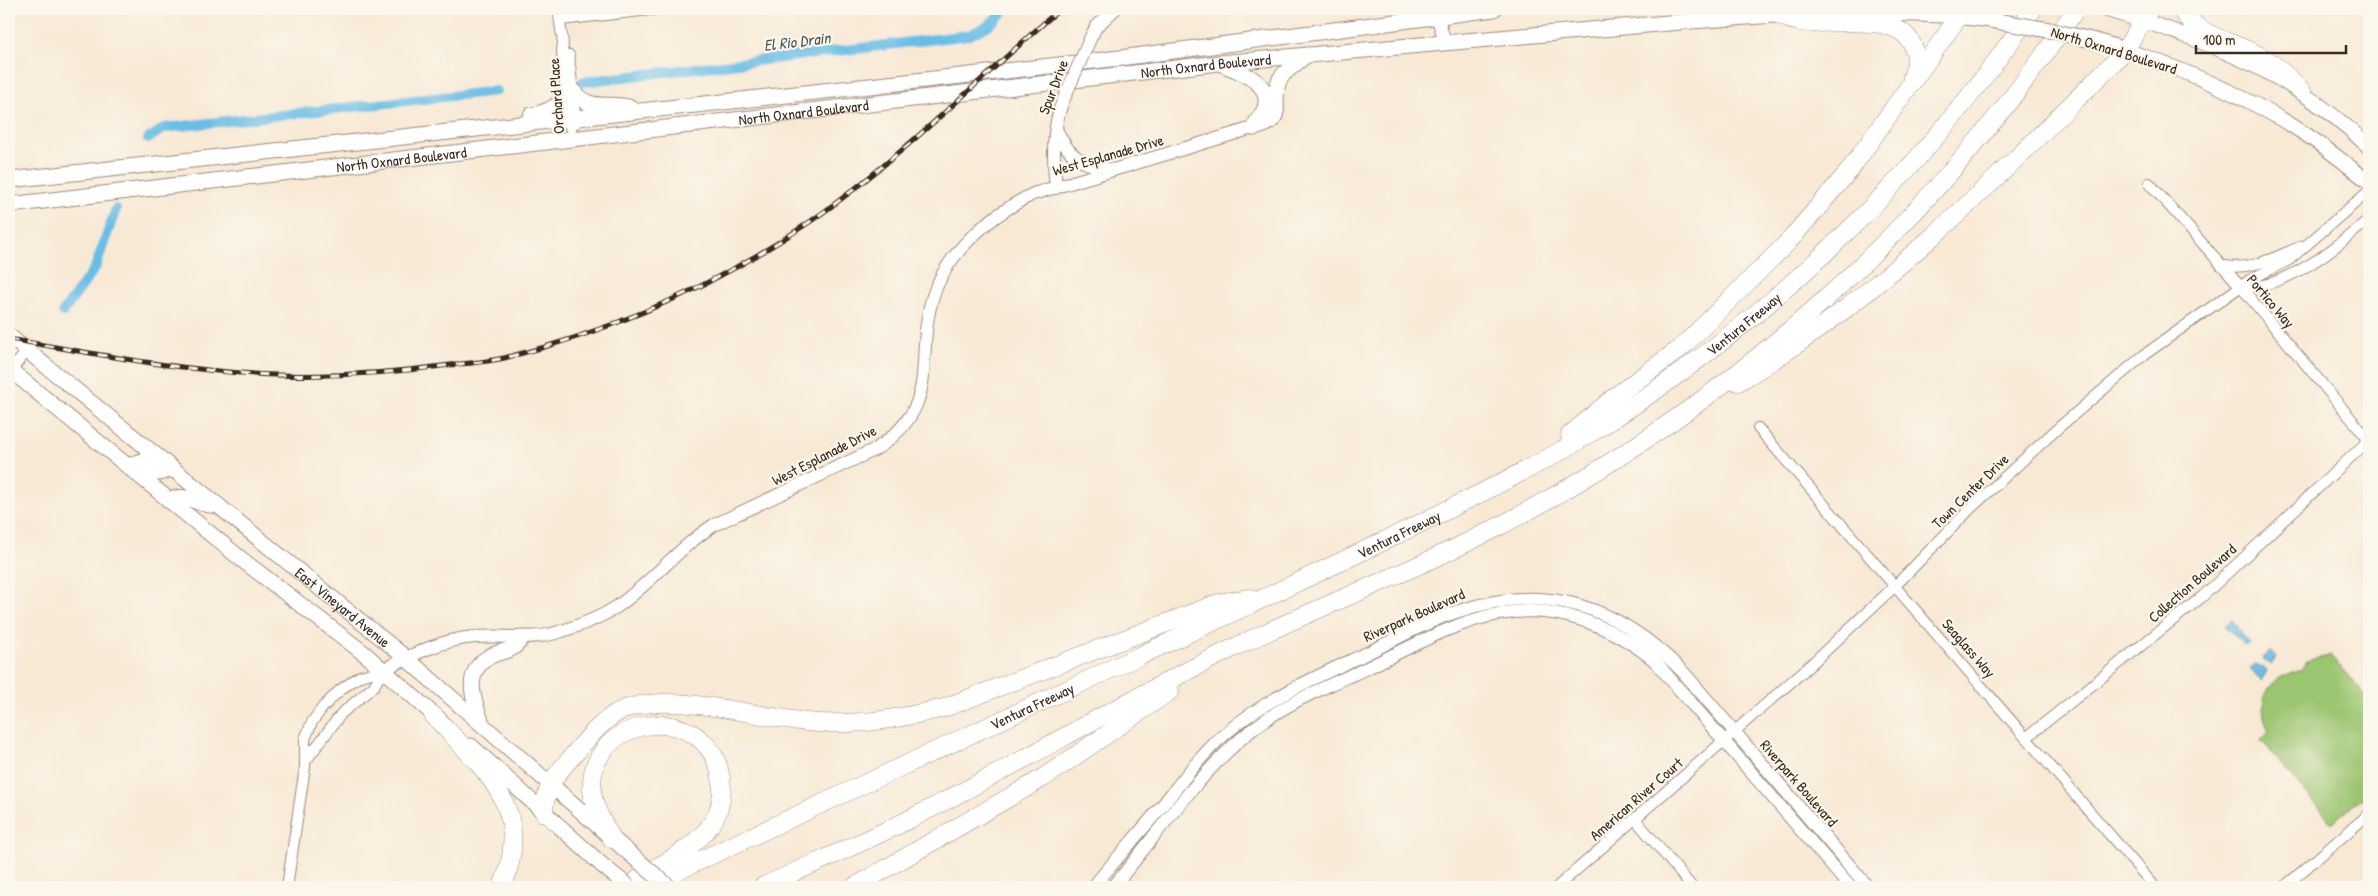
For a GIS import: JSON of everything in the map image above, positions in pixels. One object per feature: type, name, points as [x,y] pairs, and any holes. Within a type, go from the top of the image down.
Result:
[{"type":"highway","name":"Ventura Freeway","points":[[643,887],[1271,596],[1400,534],[1534,466],[1643,399],[1705,354],[1796,279],[1843,235],[1931,142],[2002,56],[2033,9]]},
{"type":"highway","points":[[1673,421],[1782,336],[1859,270],[1986,132],[2038,65],[2076,9]]},
{"type":"highway","points":[[2181,9],[2186,17],[2202,30],[2267,60],[2302,91]]},
{"type":"highway","points":[[1534,466],[1612,399],[1682,346],[1747,285],[1790,241],[1849,171],[1961,12]]},
{"type":"highway","points":[[762,887],[907,820],[1230,649],[1484,534],[1590,475],[1673,421],[1777,359],[1870,290],[1922,246],[2010,165],[2125,50],[2147,15]]},
{"type":"highway","points":[[1780,16],[1799,22],[1853,22],[1879,25],[1898,30],[1910,39],[1917,60],[1906,91]]},
{"type":"highway","points":[[544,814],[545,800],[550,785],[596,728],[618,712],[639,704],[678,704],[820,723],[849,723],[907,717],[944,708],[1219,603],[1271,596]]},
{"type":"highway","points":[[854,887],[1043,778],[1230,649]]},
{"type":"highway","points":[[433,715],[490,777],[503,798],[511,818],[513,849],[502,887]]},
{"type":"highway","points":[[612,839],[597,810],[592,788],[596,767],[606,748],[630,730],[652,724],[667,724],[682,728],[701,741],[715,759],[722,781],[720,804],[715,818],[706,831],[695,841],[634,881],[629,887]]},
{"type":"main road","name":"North Oxnard Boulevard","points":[[9,180],[444,132],[572,120],[1120,58],[1437,11],[1494,9]]},
{"type":"main road","points":[[2109,10],[2147,15],[2264,69],[2302,91],[2336,117],[2369,147]]},
{"type":"main road","name":"North Oxnard Boulevard","points":[[9,206],[1219,63],[1690,21],[1832,11],[1961,12],[1984,19],[2049,30],[2125,50],[2185,70],[2242,97],[2303,132],[2369,182]]},
{"type":"main road","points":[[1252,128],[1266,126],[1273,119],[1276,111],[1280,78],[1306,55]]},
{"type":"main road","points":[[1219,63],[1242,72],[1262,86],[1265,109],[1252,128]]},
{"type":"main road","points":[[444,132],[549,112],[569,92],[585,103],[625,106],[643,112]]},
{"type":"main road","name":"East Vineyard Avenue","points":[[9,336],[406,658],[669,887]]},
{"type":"main road","name":"East Vineyard Avenue","points":[[9,371],[380,668],[503,774],[544,814],[629,887]]},
{"type":"main road","points":[[128,466],[142,461],[159,473],[174,469]]},
{"type":"main road","points":[[169,501],[176,497],[186,496],[203,505],[218,505]]},
{"type":"main road","points":[[481,722],[471,687],[478,668],[489,657],[514,649],[522,638]]},
{"type":"street","name":"Orchard Place","points":[[558,9],[574,140]]},
{"type":"street","points":[[560,20],[659,9]]},
{"type":"street","name":"Spur Drive","points":[[1056,188],[1055,127],[1062,103],[1096,27],[1115,9]]},
{"type":"street","points":[[1437,11],[1445,42]]},
{"type":"street","points":[[1055,127],[1064,147],[1074,157],[1095,167],[1116,170]]},
{"type":"street","name":"West Esplanade Drive","points":[[380,668],[441,644],[474,637],[522,638],[562,631],[610,610],[644,585],[698,535],[876,449],[898,433],[907,423],[919,398],[932,300],[949,262],[964,245],[1010,207],[1034,194],[1252,128]]},
{"type":"street","name":"Portico Way","points":[[2149,183],[2241,287],[2369,440]]},
{"type":"street","name":"Town Center Drive","points":[[1730,737],[1895,586],[1972,507],[2057,429],[2144,355],[2251,279],[2289,260],[2369,192]]},
{"type":"street","name":"Town Center Drive","points":[[2241,287],[2255,288],[2288,275],[2328,253],[2369,219]]},
{"type":"street","name":"Town Center Drive","points":[[2221,265],[2233,268],[2254,266],[2312,242]]},
{"type":"street","points":[[9,371],[28,351]]},
{"type":"street","name":"Seaglass Way","points":[[1758,428],[2155,887]]},
{"type":"street","name":"Collection Boulevard","points":[[2026,738],[2203,596],[2369,440]]},
{"type":"street","name":"Riverpark Boulevard","points":[[1093,887],[1194,764],[1226,733],[1264,706],[1307,682],[1453,612],[1487,602],[1519,599],[1544,600],[1591,608],[1614,618],[1640,634],[1668,657],[1850,887]]},
{"type":"street","name":"Riverpark Boulevard","points":[[1113,887],[1206,775],[1242,738],[1280,710],[1459,626],[1494,615],[1523,612],[1565,615],[1588,621],[1614,632],[1638,646],[1730,737],[1868,887]]},
{"type":"street","points":[[287,887],[305,762],[305,738],[312,722],[323,707],[360,676],[380,668]]},
{"type":"street","points":[[305,762],[341,714],[374,686],[380,668]]},
{"type":"street","name":"American River Court","points":[[1556,887],[1730,737]]},
{"type":"street","points":[[2284,887],[2369,816]]},
{"type":"street","points":[[1635,820],[1692,887]]},
{"type":"green space","points":[[2330,655],[2369,700],[2369,791],[2332,824],[2261,740],[2269,732],[2263,711],[2267,692],[2272,685],[2279,678],[2300,671],[2306,662]]},
{"type":"water","points":[[2232,620],[2249,643],[2245,646],[2225,626]]},
{"type":"water","points":[[2271,651],[2276,657],[2271,665],[2262,659]]},
{"type":"water","points":[[2255,664],[2267,671],[2261,681],[2250,669]]},
{"type":"waterway","name":"El Rio Drain","points":[[582,82],[969,35],[989,25],[1006,9]]},
{"type":"waterway","points":[[148,139],[164,128],[496,91]]},
{"type":"waterway","points":[[63,312],[95,268],[116,209]]},
{"type":"railway","points":[[9,339],[175,366],[275,375],[341,375],[385,372],[501,359],[548,346],[627,319],[703,285],[776,244],[811,221],[876,172],[1060,9]]}]
